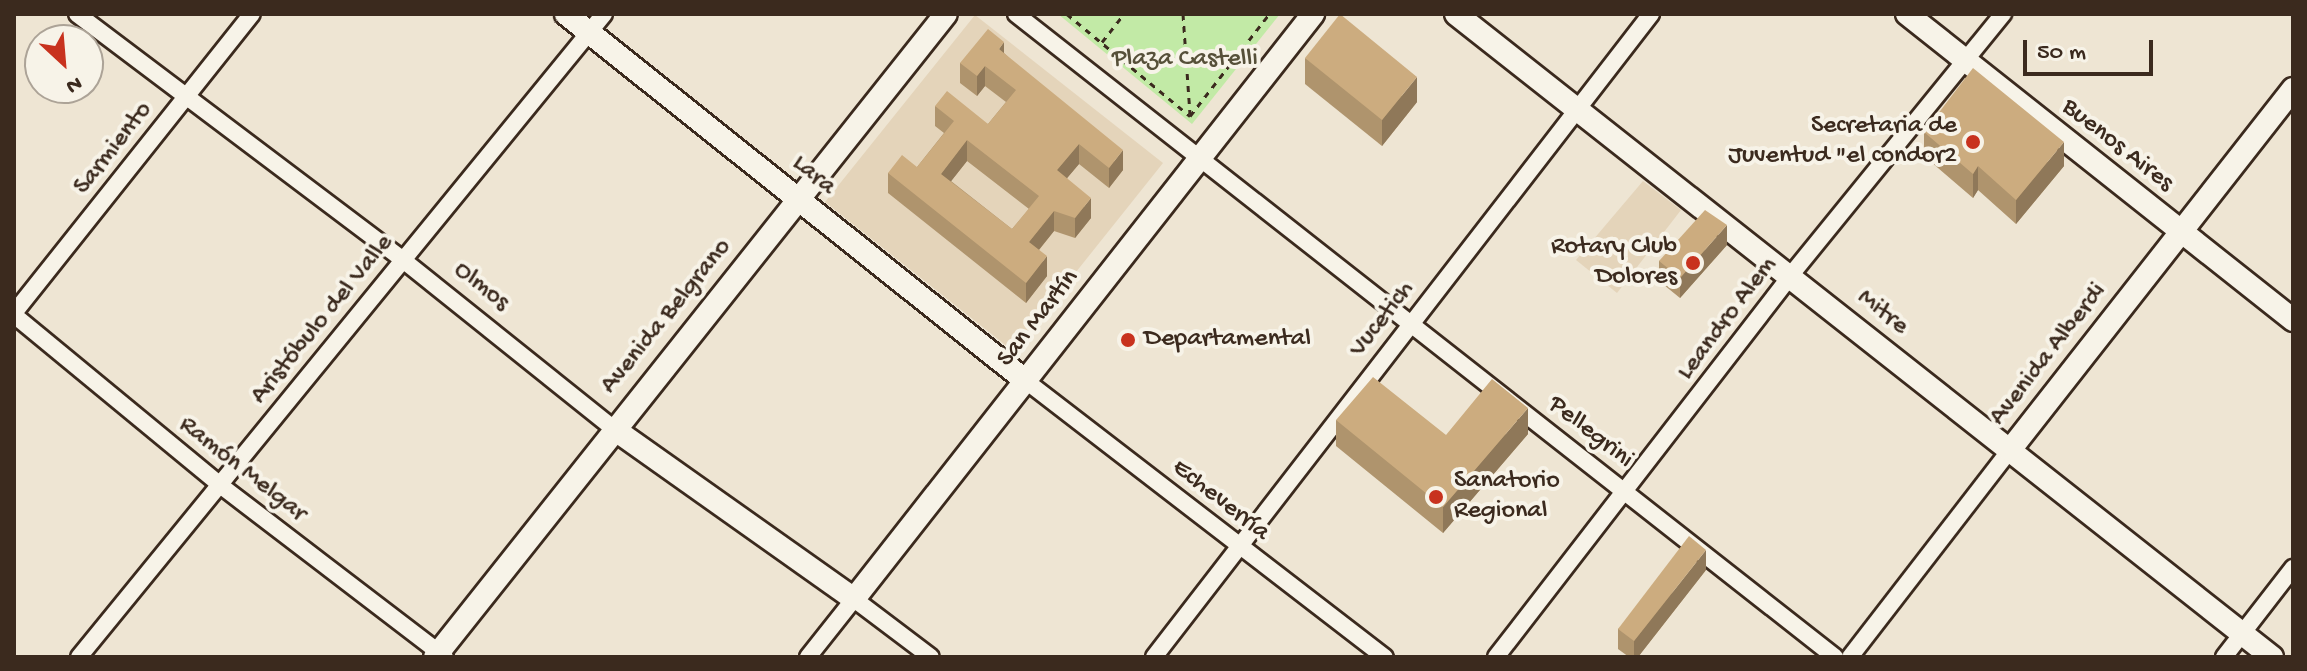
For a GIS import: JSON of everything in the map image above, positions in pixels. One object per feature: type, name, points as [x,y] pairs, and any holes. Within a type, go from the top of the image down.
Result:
[{"type":"main road","name":"Lara","points":[[566,14],[1026,381]]},
{"type":"main road","name":"Avenida Belgrano","points":[[439,656],[614,429],[946,14]]},
{"type":"main road","name":"San Martín","points":[[854,599],[1313,14]]},
{"type":"main road","name":"Mitre","points":[[1456,14],[2272,657]]},
{"type":"main road","name":"Buenos Aires","points":[[1907,14],[2293,320]]},
{"type":"main road","name":"Avenida Alberdi","points":[[2010,450],[2293,89]]},
{"type":"main road","name":"Olmos","points":[[614,429],[854,599]]},
{"type":"street","name":"Olmos","points":[[77,14],[403,260],[614,429]]},
{"type":"street","name":"Sarmiento","points":[[14,314],[252,14]]},
{"type":"street","name":"Aristóbulo del Valle","points":[[79,657],[604,14]]},
{"type":"street","name":"Pellegrini","points":[[1016,14],[1835,657]]},
{"type":"street","name":"Vucetich","points":[[1154,657],[1651,14]]},
{"type":"street","name":"Leandro Alem","points":[[1496,657],[1790,276],[2003,14]]},
{"type":"street","name":"Ramón Melgar","points":[[14,314],[220,485],[439,656]]},
{"type":"street","name":"Echeverría","points":[[1026,381],[1385,657]]},
{"type":"street","name":"Avenida Alberdi","points":[[1850,657],[2010,450]]},
{"type":"street","points":[[2224,657],[2293,568]]},
{"type":"street","name":"San Martín","points":[[808,657],[854,599]]},
{"type":"street","points":[[854,599],[931,657]]},
{"type":"path","points":[[1067,14],[1190,116]]},
{"type":"path","points":[[1102,43],[1124,14]]},
{"type":"path","points":[[1183,14],[1190,116]]},
{"type":"path","points":[[1259,14],[1265,19]]},
{"type":"path","points":[[1190,116],[1269,14]]},
{"type":"shaded area","points":[[975,15],[1163,163],[1013,351],[825,202]]},
{"type":"shaded area","points":[[1643,181],[1681,210],[1617,293],[1576,260]]},
{"type":"green space","name":"Plaza Castelli","points":[[1058,14],[1280,14],[1192,124]]},
{"type":"building","points":[[1340,14],[1417,77],[1382,120],[1305,58]]},
{"type":"building","points":[[988,29],[1004,42],[999,49],[1123,150],[1109,168],[1079,144],[1057,170],[1091,198],[1075,218],[1054,211],[1029,242],[1047,256],[1026,283],[888,173],[902,155],[917,167],[954,121],[935,106],[947,91],[988,124],[1016,90],[985,66],[977,76],[960,63]],"holes":[[[967,140],[1039,196],[1012,229],[941,174]]]},
{"type":"building","points":[[1973,68],[2064,142],[2016,200],[1978,166],[1973,174],[1924,132]]},
{"type":"building","points":[[1705,210],[1727,225],[1680,278],[1659,261]]},
{"type":"building","points":[[1373,377],[1446,435],[1492,379],[1528,408],[1443,507],[1336,420]]},
{"type":"building","points":[[1689,536],[1706,550],[1634,641],[1618,629]]},
{"type":"place","name":"Secretaria de Juventud \"el condor2","points":[[1973,142]]},
{"type":"place","name":"Rotary Club Dolores","points":[[1693,263]]},
{"type":"place","name":"Departamental","points":[[1128,340]]},
{"type":"place","name":"Sanatorio Regional","points":[[1436,497]]}]
